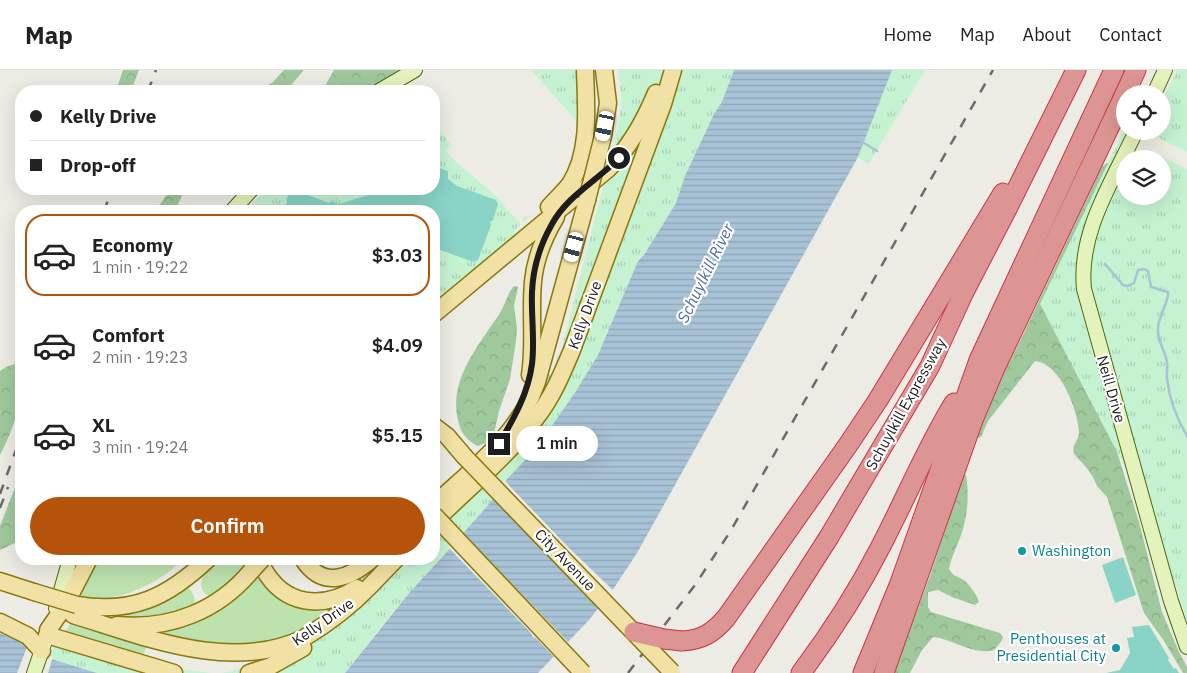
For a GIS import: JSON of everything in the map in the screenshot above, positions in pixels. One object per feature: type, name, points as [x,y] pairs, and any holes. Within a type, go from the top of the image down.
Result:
[{"type":"highway","name":"Schuylkill Expressway","points":[[742,673],[829,537],[930,366],[963,294],[1076,70]]},
{"type":"highway","points":[[930,366],[974,298],[1088,70]]},
{"type":"highway","points":[[863,673],[900,583],[979,360],[1114,70]]},
{"type":"highway","points":[[1129,85],[1136,70]]},
{"type":"highway","points":[[634,632],[664,640],[692,641],[706,636],[718,628],[726,618],[848,445],[907,353],[950,278],[1068,87]]},
{"type":"highway","points":[[884,673],[950,480],[976,411],[1116,113]]},
{"type":"highway","points":[[801,673],[837,622],[868,570],[933,438],[979,360]]},
{"type":"main road","points":[[389,85],[415,70]]},
{"type":"main road","points":[[484,272],[564,192],[577,170],[582,156],[584,140],[585,70]]},
{"type":"main road","points":[[604,70],[608,103],[608,132]]},
{"type":"main road","points":[[527,430],[539,406],[547,383],[615,103],[612,70]]},
{"type":"main road","points":[[440,309],[608,169],[629,145],[645,118],[666,70]]},
{"type":"main road","name":"Kelly Drive","points":[[440,516],[504,455],[527,430],[548,401],[566,365],[673,70]]},
{"type":"main road","points":[[1158,85],[1165,70]]},
{"type":"main road","name":"Neill Drive","points":[[1132,140],[1089,232],[1083,260],[1084,289],[1173,608],[1187,647]]},
{"type":"main road","points":[[237,205],[247,195]]},
{"type":"main road","points":[[440,499],[499,444],[522,416],[533,394],[592,196]]},
{"type":"main road","points":[[499,444],[520,408],[528,387],[533,354],[532,292],[534,271],[543,242],[563,207]]},
{"type":"main road","name":"City Avenue","points":[[440,431],[673,672]]},
{"type":"main road","points":[[440,439],[460,451]]},
{"type":"main road","points":[[440,521],[583,673]]},
{"type":"main road","points":[[34,673],[68,565]]},
{"type":"main road","points":[[48,633],[86,565]]},
{"type":"main road","points":[[94,614],[154,589],[176,574],[185,565]]},
{"type":"main road","points":[[94,614],[156,597],[182,582],[201,565]]},
{"type":"main road","points":[[307,565],[317,573],[330,578],[337,578],[378,565]]},
{"type":"main road","points":[[0,592],[32,597],[94,614],[119,625],[140,626],[178,620],[203,610],[224,598],[259,566],[285,593],[312,602],[342,597],[378,565]]},
{"type":"main road","name":"Kelly Drive","points":[[94,614],[121,633],[182,651],[237,658],[264,653],[303,639],[331,620],[361,594],[378,565]]},
{"type":"main road","points":[[0,581],[32,597]]},
{"type":"main road","points":[[249,673],[271,666],[293,655],[313,640],[331,620]]},
{"type":"main road","points":[[0,622],[28,636],[42,651]]},
{"type":"main road","points":[[48,633],[174,673]]},
{"type":"green space","points":[[123,70],[139,70],[133,85],[118,85]]},
{"type":"green space","points":[[284,70],[304,70],[291,85],[268,85]]},
{"type":"green space","points":[[334,70],[402,70],[375,85],[326,84]]},
{"type":"green space","points":[[531,70],[579,70],[581,117],[577,148],[573,163],[567,177],[558,189],[546,200],[559,187],[571,166],[578,140],[579,124]]},
{"type":"green space","points":[[618,70],[734,70],[722,102],[714,114],[685,176],[676,203],[644,255],[638,261],[598,355],[576,391],[532,453],[508,478],[489,504],[440,559],[440,507],[546,374],[553,375],[557,355],[560,355],[604,183],[617,171],[615,154],[612,151],[620,111]]},
{"type":"green space","points":[[892,70],[925,70],[868,165],[858,157]]},
{"type":"green space","points":[[1177,70],[1187,70],[1187,152],[1163,140],[1171,140],[1170,85]]},
{"type":"green space","points":[[440,132],[452,145],[446,151],[496,196],[521,224],[515,230],[515,234],[472,275],[466,277],[440,299],[440,205],[251,205],[261,195],[440,195]]},
{"type":"green space","points":[[1119,140],[1125,140],[1120,150],[1116,150],[1116,159],[1089,218],[1078,256],[1077,284],[1078,299],[1127,471],[1040,304]]},
{"type":"green space","points":[[1171,161],[1187,169],[1187,620],[1155,523],[1090,292],[1089,265],[1096,231],[1116,189],[1116,205],[1171,205]]},
{"type":"green space","points":[[1107,163],[1109,164],[1079,237],[1073,283],[1111,433],[1139,522],[1162,612],[1187,667],[1187,673],[1183,673],[1164,641],[1144,613],[1107,497],[1097,486],[1086,467],[1074,454],[1073,451],[1079,432],[1078,423],[1066,389],[1052,370],[1044,364],[1035,361],[988,421],[981,437],[977,438],[989,403],[1102,167]]},
{"type":"green space","points":[[167,195],[182,195],[178,205],[159,205]]},
{"type":"green space","points":[[539,207],[522,223],[524,216],[528,217]]},
{"type":"green space","points":[[514,286],[518,287],[514,306],[517,328],[510,379],[499,411],[494,434],[488,442],[478,446],[467,439],[460,428],[456,405],[457,391],[467,364],[500,313]]},
{"type":"green space","points":[[15,364],[15,420],[0,455],[0,371]]},
{"type":"green space","points":[[963,475],[966,475],[968,488],[966,516],[949,569],[967,583],[979,602],[975,605],[938,590],[928,592],[928,607],[931,612],[1000,633],[1003,637],[994,650],[979,651],[933,637],[922,650],[910,673],[894,673],[947,525],[958,480]]},
{"type":"green space","points":[[15,487],[15,543],[0,550],[0,526]]},
{"type":"green space","points":[[95,565],[177,565],[149,585],[122,595],[108,598],[79,598]]},
{"type":"green space","points":[[211,565],[258,565],[264,579],[340,603],[301,631],[274,641],[220,647],[154,634],[190,622],[239,577],[210,597],[204,593],[201,583]]},
{"type":"green space","points":[[377,565],[434,565],[378,630],[345,673],[221,673],[262,665],[344,601],[354,585]]},
{"type":"green space","points":[[187,588],[194,596],[194,606],[163,617],[114,618],[115,614],[159,602]]},
{"type":"green space","points":[[71,623],[146,647],[142,658],[63,634]]},
{"type":"green space","points":[[59,634],[170,668],[212,673],[44,673]]},
{"type":"shaded area","points":[[440,168],[448,171],[448,179],[457,186],[496,200],[498,204],[478,260],[473,262],[440,250],[440,205],[286,205],[289,195],[308,195],[329,203],[330,201],[339,204],[368,195],[440,195]]},
{"type":"shaded area","points":[[1123,557],[1136,595],[1115,603],[1102,565]]},
{"type":"shaded area","points":[[1149,625],[1169,658],[1168,660],[1179,673],[1106,673],[1120,670],[1130,653],[1127,638],[1134,637],[1132,627]]},
{"type":"water","name":"Schuylkill River","points":[[734,70],[892,70],[858,157],[637,553],[614,588],[589,620],[538,673],[345,673],[410,592],[435,565],[440,565],[440,559],[489,504],[508,478],[532,453],[576,391],[598,355],[638,261],[644,255],[676,203],[685,176],[714,114],[722,102]],"holes":[[[544,618],[548,622],[534,638],[531,634]]]},
{"type":"water","points":[[0,633],[25,644],[27,647],[48,658],[97,673],[0,673]]},
{"type":"pier","points":[[504,480],[569,548],[614,591],[600,609],[492,496]]},
{"type":"pier","points":[[461,531],[569,643],[555,658],[448,547]]},
{"type":"pier","points":[[27,647],[53,657],[48,673],[17,673]]},
{"type":"waterway","points":[[861,141],[877,151]]},
{"type":"waterway","points":[[1105,264],[1123,285],[1128,286],[1134,283],[1138,270],[1144,269],[1148,271],[1151,287],[1168,292],[1158,324],[1158,333],[1167,362],[1168,386],[1172,401],[1187,436]]},
{"type":"railway","points":[[150,85],[156,70]]},
{"type":"railway","points":[[628,673],[695,585],[730,532],[993,70]]},
{"type":"railway","points":[[106,205],[110,195]]},
{"type":"railway","points":[[0,494],[15,453]]},
{"type":"railway","points":[[0,508],[8,487]]},
{"type":"place","name":"Washington","points":[[1022,551]]},
{"type":"place","name":"Penthouses at Presidential City","points":[[1116,648]]},
{"type":"route","points":[[499,444],[520,408],[528,387],[533,354],[532,292],[534,271],[543,242],[563,207],[619,158]]}]
